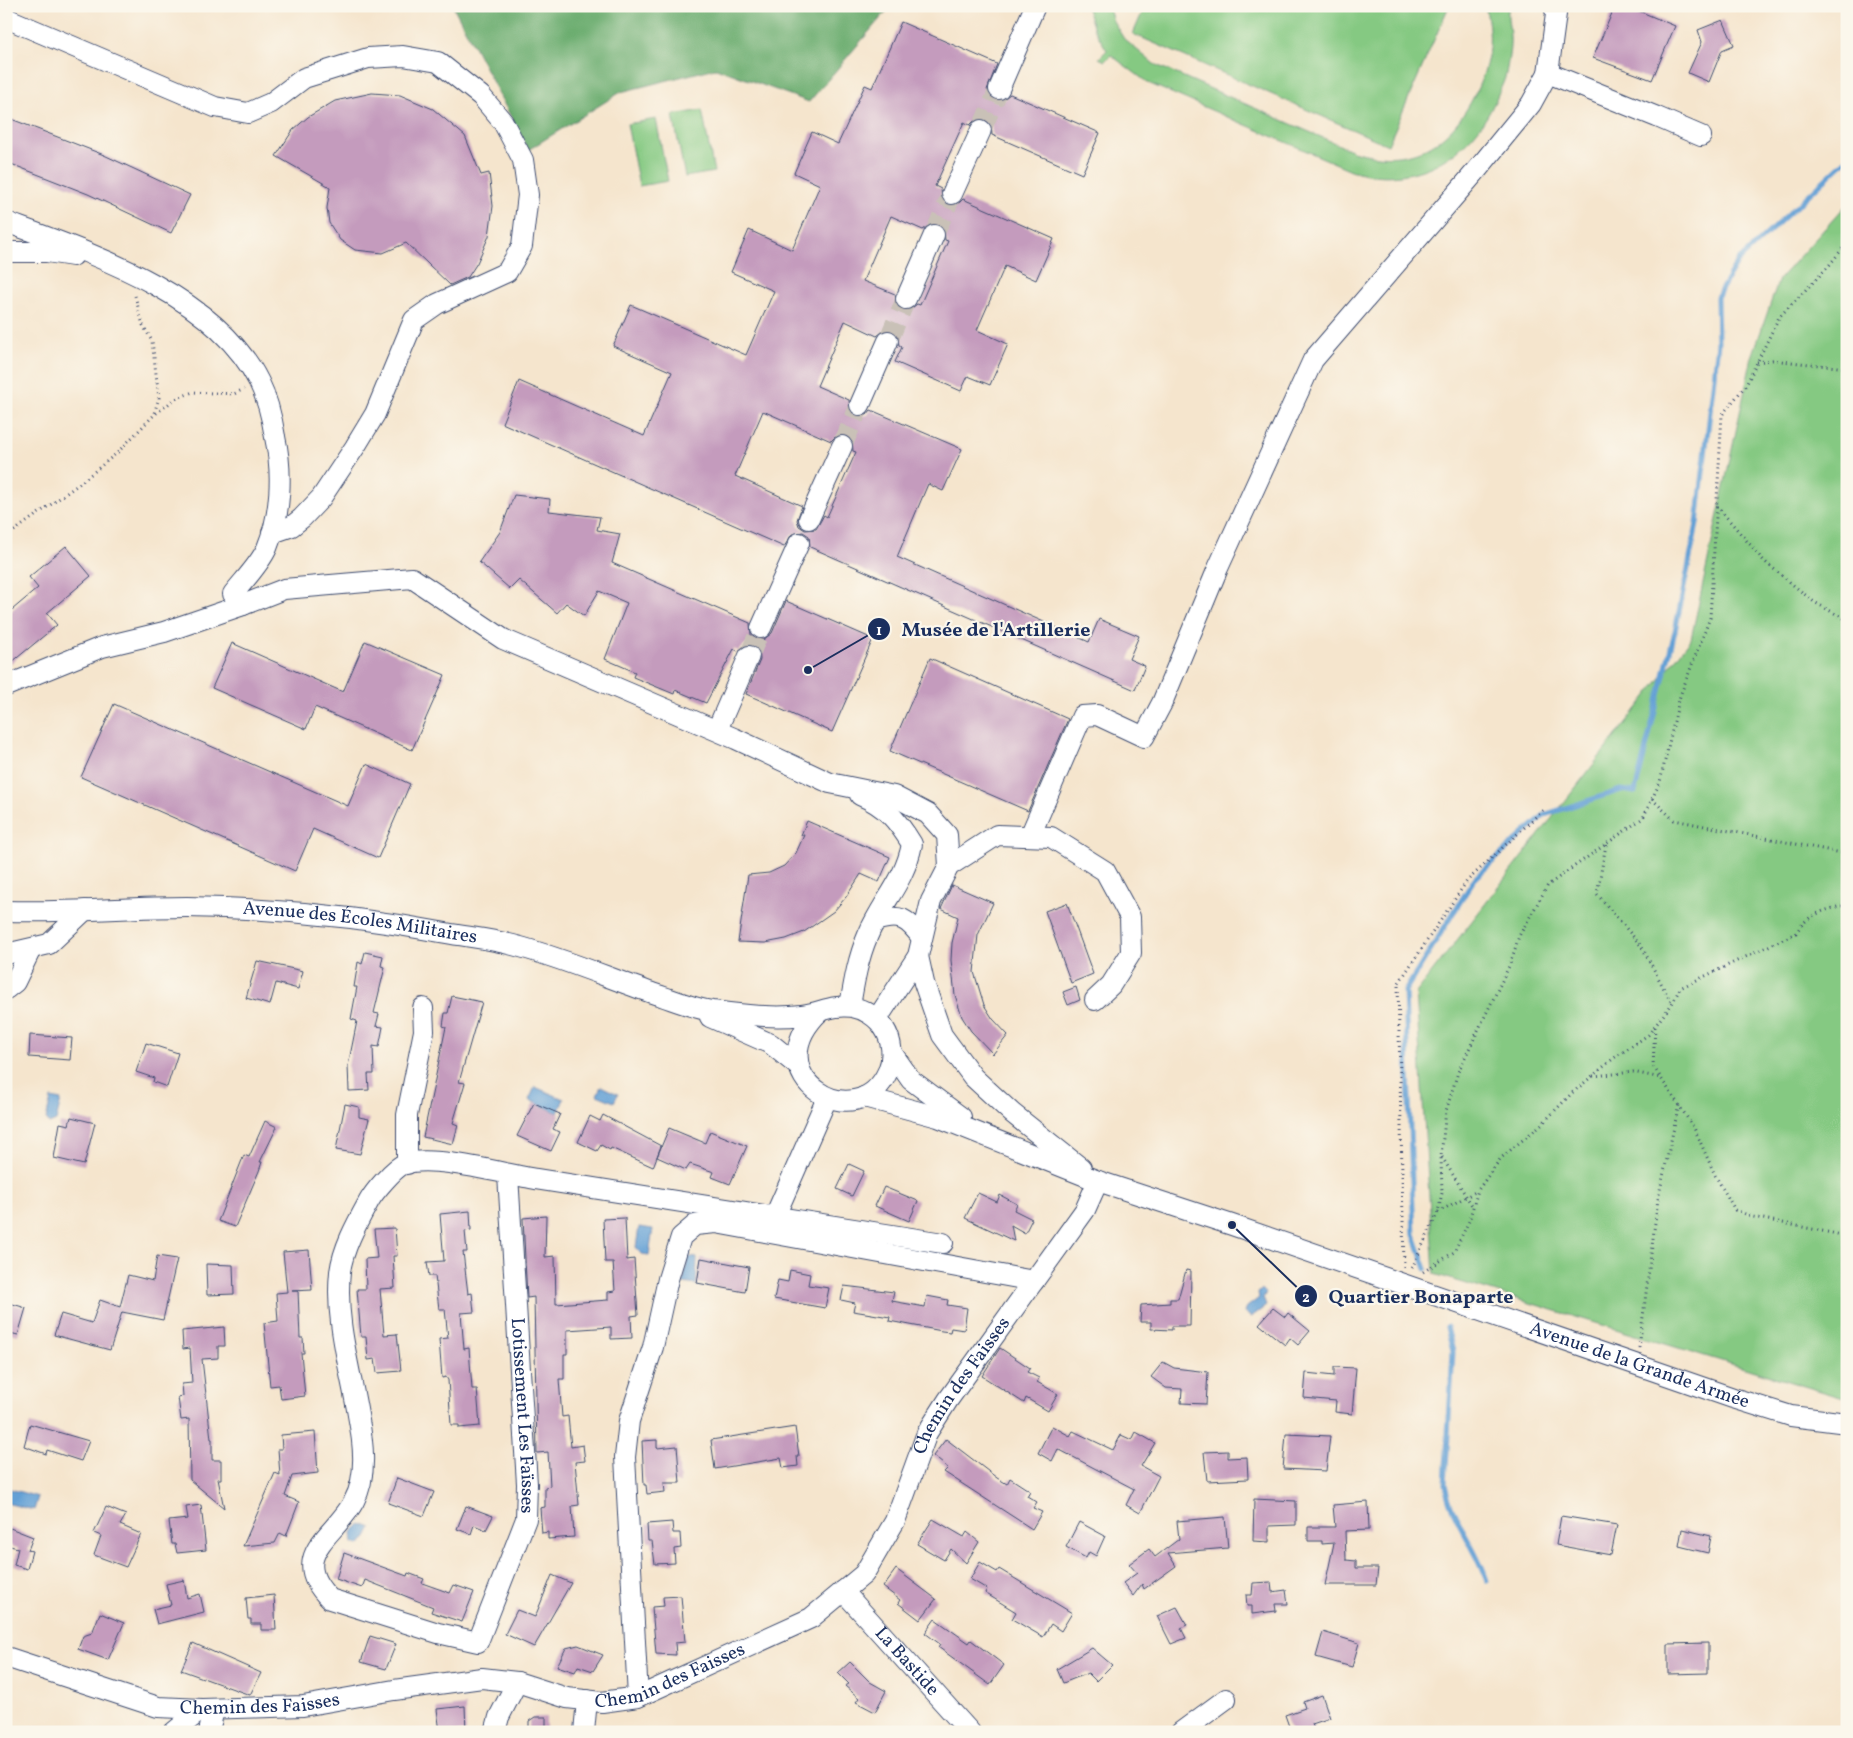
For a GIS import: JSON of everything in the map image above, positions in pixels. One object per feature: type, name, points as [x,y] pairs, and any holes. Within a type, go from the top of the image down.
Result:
[{"type":"street","points":[[999,89],[1035,6]]},
{"type":"street","points":[[1030,836],[1082,716],[1097,715],[1144,737],[1162,703],[1222,559],[1313,360],[1477,170],[1531,104],[1548,73],[1556,14],[1554,6]]},
{"type":"street","points":[[6,18],[215,107],[248,113],[271,102],[304,78],[368,58],[403,56],[438,62],[456,74],[487,102],[504,122],[523,160],[528,195],[522,246],[507,272],[437,304],[414,320],[379,405],[355,447],[321,498],[302,518],[292,526],[272,533]]},
{"type":"street","points":[[1548,73],[1657,116],[1701,136]]},
{"type":"street","points":[[952,194],[981,130]]},
{"type":"street","points":[[6,222],[152,281],[200,312],[228,338],[259,381],[270,408],[280,459],[277,517],[266,550],[233,594],[244,605]]},
{"type":"street","points":[[906,299],[934,235]]},
{"type":"street","points":[[6,252],[47,252],[100,260]]},
{"type":"street","points":[[860,405],[888,340]]},
{"type":"street","points":[[810,519],[842,446]]},
{"type":"street","points":[[761,628],[799,543]]},
{"type":"street","points":[[6,686],[102,647],[164,632],[244,605],[284,589],[412,578],[503,639],[716,730],[879,804],[903,830],[912,844],[909,860],[898,886],[868,934],[856,967],[850,1006]]},
{"type":"street","points":[[716,730],[749,656]]},
{"type":"street","points":[[830,782],[894,796],[928,814],[947,836],[950,866]]},
{"type":"street","points":[[877,1019],[920,947],[931,902],[950,866],[997,835],[1051,837],[1105,871],[1130,918],[1131,953],[1111,985],[1095,1000]]},
{"type":"street","name":"Avenue des Écoles Militaires","points":[[6,911],[188,907],[296,913],[388,922],[513,945],[701,1010],[724,1024],[771,1044],[798,1066]]},
{"type":"street","points":[[6,954],[49,944],[85,910]]},
{"type":"street","points":[[876,921],[889,917],[902,918],[913,925],[920,947],[924,983],[942,1034],[973,1077],[1012,1113],[1098,1182]]},
{"type":"street","points":[[6,989],[14,982],[31,948]]},
{"type":"street","points":[[850,1006],[864,1010],[877,1019],[885,1029],[892,1053],[890,1066],[884,1079],[875,1089],[864,1097],[839,1101],[827,1098],[814,1090],[804,1080],[798,1066],[796,1050],[800,1035],[808,1022],[820,1011],[850,1006]]},
{"type":"street","points":[[424,1008],[424,1031],[407,1115],[407,1164],[435,1161],[508,1175],[943,1243]]},
{"type":"street","name":"Avenue des Écoles Militaires","points":[[701,1010],[766,1017],[802,1015],[820,1011]]},
{"type":"street","name":"Avenue de la Grande Armée","points":[[892,1053],[911,1080],[948,1110],[1011,1146]]},
{"type":"street","name":"Avenue de la Grande Armée","points":[[864,1097],[938,1117],[1098,1182],[1636,1365],[1791,1416],[1847,1423]]},
{"type":"street","points":[[775,1216],[827,1098]]},
{"type":"street","name":"Lotissement Les Faïsses","points":[[407,1164],[402,1165],[374,1193],[354,1227],[340,1271],[340,1323],[363,1438],[362,1477],[354,1500],[321,1541],[311,1565],[318,1586],[330,1599],[438,1633],[478,1642],[526,1519],[527,1475],[508,1175]]},
{"type":"street","name":"Chemin des Faisses","points":[[6,1657],[158,1707],[208,1709],[303,1706],[482,1678],[517,1682],[568,1698],[602,1702],[638,1697],[811,1618],[864,1574],[894,1520],[927,1433],[948,1400],[1085,1210],[1098,1182]]},
{"type":"street","points":[[638,1697],[625,1456],[629,1421],[653,1347],[668,1279],[681,1237],[695,1225],[716,1224],[1034,1281]]},
{"type":"street","name":"La Bastide","points":[[843,1591],[970,1732]]},
{"type":"street","points":[[495,1732],[499,1717],[517,1682]]},
{"type":"street","points":[[1181,1732],[1226,1699]]},
{"type":"street","points":[[584,1732],[587,1700]]},
{"type":"street","points":[[174,1732],[208,1709]]},
{"type":"street","points":[[208,1709],[209,1732]]},
{"type":"path","points":[[1404,1285],[1438,1212],[1442,1193],[1441,1156],[1446,1111],[1458,1072],[1511,962],[1519,936],[1548,884],[1643,818],[1660,782],[1680,696],[1710,618],[1722,414],[1746,385],[1779,317],[1827,268],[1847,244]]},
{"type":"path","points":[[139,276],[133,289],[143,325],[152,341],[156,364],[159,398],[154,415]]},
{"type":"path","points":[[1757,362],[1772,360],[1827,368],[1847,368]]},
{"type":"path","points":[[6,537],[79,484],[117,453],[154,415],[175,399],[193,392],[234,394],[259,381]]},
{"type":"path","points":[[1716,505],[1764,561],[1814,602],[1847,620]]},
{"type":"path","points":[[1652,799],[1674,820],[1847,854]]},
{"type":"path","points":[[1404,1285],[1398,984],[1467,881],[1543,810]]},
{"type":"path","points":[[1606,844],[1597,894],[1642,947],[1672,1004]]},
{"type":"path","points":[[1404,1285],[1454,1252],[1469,1221],[1478,1190],[1501,1158],[1543,1123],[1591,1077],[1614,1058],[1637,1044],[1655,1026],[1672,1004],[1680,988],[1796,933],[1803,920],[1832,908],[1847,905]]},
{"type":"path","points":[[1655,1026],[1653,1066],[1694,1128],[1714,1175],[1735,1210],[1753,1217],[1847,1236]]},
{"type":"path","points":[[1591,1077],[1633,1072],[1661,1078]]},
{"type":"path","points":[[1636,1365],[1658,1200],[1679,1104]]},
{"type":"path","points":[[1441,1156],[1473,1208]]},
{"type":"path","points":[[1438,1212],[1478,1190]]},
{"type":"green space","points":[[453,6],[891,6],[809,102],[716,68],[621,92],[528,150]]},
{"type":"green space","points":[[1086,6],[1108,6],[1113,21],[1124,39],[1154,64],[1353,151],[1373,155],[1391,156],[1408,154],[1424,149],[1438,141],[1451,130],[1463,115],[1478,87],[1486,64],[1489,31],[1485,6],[1509,6],[1510,50],[1504,81],[1485,120],[1455,152],[1437,164],[1417,172],[1396,176],[1374,175],[1351,170],[1148,83],[1111,55],[1105,61],[1099,58],[1107,50],[1094,29]]},
{"type":"green space","points":[[1145,6],[1449,6],[1388,145],[1133,34]]},
{"type":"green space","points":[[702,110],[714,172],[685,177],[673,115]]},
{"type":"green space","points":[[656,119],[668,181],[639,186],[627,124]]},
{"type":"green space","points":[[1847,204],[1847,1399],[1434,1274],[1416,993],[1691,639],[1752,357],[1779,279]]},
{"type":"water","points":[[601,1086],[618,1094],[614,1102],[597,1095]]},
{"type":"water","points":[[535,1087],[564,1099],[558,1113],[529,1100]]},
{"type":"water","points":[[51,1098],[61,1100],[56,1121],[49,1124],[46,1119]]},
{"type":"water","points":[[639,1227],[653,1229],[649,1255],[641,1254],[636,1247]]},
{"type":"water","points":[[688,1257],[697,1258],[696,1285],[683,1283]]},
{"type":"water","points":[[1262,1289],[1266,1293],[1263,1298],[1266,1306],[1251,1317],[1245,1313],[1247,1307],[1259,1298],[1258,1293]]},
{"type":"water","points":[[7,1488],[38,1497],[34,1510],[6,1503]]},
{"type":"water","points":[[361,1524],[372,1528],[367,1538],[359,1545],[353,1543],[352,1532]]},
{"type":"building","points":[[1615,6],[1627,6],[1675,26],[1652,80],[1593,58]]},
{"type":"building","points":[[1723,20],[1734,45],[1722,50],[1709,82],[1688,73],[1702,42],[1698,30]]},
{"type":"building","points":[[901,22],[997,64],[987,90],[994,100],[1001,101],[1010,94],[1100,133],[1082,174],[992,135],[991,124],[985,119],[975,120],[970,125],[964,122],[935,186],[941,189],[942,200],[948,205],[958,204],[963,199],[1054,239],[1036,280],[1005,266],[977,330],[1008,344],[990,385],[968,376],[961,391],[895,362],[902,347],[899,345],[897,334],[886,329],[877,336],[845,321],[817,386],[849,400],[850,412],[856,416],[867,415],[871,410],[962,449],[943,491],[928,484],[897,557],[1089,642],[1099,619],[1139,636],[1129,659],[1145,666],[1135,690],[810,547],[809,536],[803,532],[792,534],[784,547],[502,423],[519,381],[644,436],[672,372],[613,346],[631,305],[746,355],[774,291],[731,272],[749,230],[792,250],[820,185],[794,173],[812,132],[838,144],[865,85],[872,88]],"holes":[[[891,216],[923,230],[932,223],[939,224],[944,228],[945,240],[948,241],[920,305],[917,304],[908,311],[897,306],[895,294],[863,281]],[[763,411],[831,441],[841,434],[852,440],[853,451],[856,452],[827,517],[824,515],[816,529],[805,530],[799,526],[797,520],[802,506],[735,476]]]},
{"type":"building","points":[[372,93],[400,95],[433,109],[465,136],[481,175],[489,173],[493,206],[489,236],[477,263],[468,277],[450,285],[406,243],[383,253],[355,250],[340,240],[329,223],[327,208],[330,187],[276,156],[293,130],[308,117],[335,101]]},
{"type":"building","points":[[6,117],[104,155],[190,195],[171,233],[88,194],[6,162]]},
{"type":"building","points":[[514,495],[550,499],[549,511],[600,517],[597,530],[620,534],[612,563],[750,623],[751,635],[757,639],[763,640],[772,633],[786,601],[873,639],[832,732],[746,694],[760,660],[759,649],[754,645],[747,644],[738,651],[734,649],[706,703],[675,690],[674,694],[633,677],[635,672],[605,659],[627,603],[599,591],[584,616],[566,603],[557,613],[519,580],[510,589],[479,562],[500,532]]},
{"type":"building","points":[[66,546],[91,576],[47,613],[57,625],[6,667],[6,615],[38,588],[29,577]]},
{"type":"building","points":[[365,641],[445,675],[412,750],[315,707],[306,729],[212,688],[232,643],[343,692]]},
{"type":"building","points":[[930,658],[1068,719],[1028,811],[890,751]]},
{"type":"building","points":[[114,704],[348,806],[366,764],[410,784],[378,858],[313,829],[295,871],[81,777]]},
{"type":"building","points":[[807,821],[890,857],[879,882],[861,874],[834,911],[804,932],[786,939],[765,943],[738,942],[748,875],[769,873],[784,866],[796,853],[804,835],[801,835]]},
{"type":"building","points":[[952,885],[993,903],[978,935],[974,972],[984,1005],[993,1019],[1008,1035],[993,1054],[971,1031],[962,1017],[955,995],[951,960],[952,943],[958,917],[941,909]]},
{"type":"building","points":[[1067,903],[1093,974],[1071,983],[1045,911]]},
{"type":"building","points":[[365,952],[383,956],[381,966],[385,967],[374,1013],[379,1014],[376,1026],[383,1027],[379,1047],[373,1046],[374,1074],[368,1074],[369,1090],[349,1091],[348,1066],[357,1021],[351,1019],[357,987],[354,987],[358,962],[362,964]]},
{"type":"building","points":[[257,961],[303,971],[298,989],[276,983],[270,1005],[246,998]]},
{"type":"building","points":[[1076,987],[1080,1000],[1068,1005],[1063,992]]},
{"type":"building","points":[[452,996],[482,1002],[459,1082],[465,1083],[453,1123],[458,1125],[453,1144],[423,1137],[446,1027],[443,1026],[445,1013],[448,1013]]},
{"type":"building","points":[[30,1035],[72,1038],[70,1060],[29,1057]]},
{"type":"building","points":[[146,1043],[178,1053],[167,1087],[153,1082],[154,1078],[136,1072]]},
{"type":"building","points":[[534,1103],[560,1114],[553,1129],[560,1132],[551,1151],[517,1136]]},
{"type":"building","points":[[345,1104],[359,1107],[359,1117],[369,1119],[360,1154],[336,1150]]},
{"type":"building","points":[[603,1115],[661,1146],[653,1167],[611,1148],[610,1150],[601,1145],[597,1151],[578,1142],[590,1116],[600,1121]]},
{"type":"building","points":[[71,1117],[95,1123],[84,1165],[54,1158],[60,1123],[69,1125]]},
{"type":"building","points":[[265,1121],[277,1127],[260,1162],[262,1162],[259,1171],[235,1227],[218,1221],[244,1155],[249,1157]]},
{"type":"building","points":[[669,1128],[705,1143],[710,1131],[747,1146],[730,1184],[712,1177],[714,1172],[690,1164],[686,1170],[657,1157]]},
{"type":"building","points":[[849,1164],[864,1171],[852,1196],[837,1189]]},
{"type":"building","points":[[884,1187],[918,1201],[909,1221],[875,1206]]},
{"type":"building","points":[[978,1193],[997,1202],[1000,1195],[1017,1204],[1014,1210],[1032,1219],[1025,1233],[1011,1225],[1014,1241],[965,1218]]},
{"type":"building","points":[[470,1211],[471,1230],[465,1231],[467,1252],[463,1252],[468,1294],[472,1293],[474,1312],[461,1313],[464,1349],[469,1348],[472,1389],[477,1389],[480,1426],[459,1428],[459,1425],[451,1425],[448,1380],[446,1377],[442,1378],[439,1339],[448,1338],[445,1309],[439,1309],[435,1276],[429,1276],[427,1262],[444,1261],[440,1214]]},
{"type":"building","points":[[546,1216],[545,1257],[555,1256],[556,1304],[608,1300],[608,1292],[615,1291],[613,1262],[605,1262],[603,1219],[625,1218],[627,1260],[634,1259],[638,1315],[631,1316],[632,1338],[611,1339],[611,1327],[567,1330],[567,1354],[564,1354],[564,1379],[559,1379],[562,1417],[568,1416],[571,1447],[583,1445],[585,1461],[575,1462],[579,1505],[572,1506],[574,1537],[548,1539],[548,1532],[542,1533],[540,1508],[545,1507],[545,1487],[550,1486],[548,1452],[537,1453],[534,1297],[527,1298],[523,1218]]},
{"type":"building","points":[[395,1228],[397,1256],[393,1256],[395,1288],[380,1289],[384,1335],[397,1334],[401,1371],[377,1373],[375,1359],[368,1360],[366,1337],[361,1337],[357,1289],[366,1289],[365,1259],[377,1258],[374,1229]]},
{"type":"building","points":[[309,1250],[312,1290],[292,1291],[298,1291],[300,1338],[303,1338],[304,1353],[301,1353],[305,1396],[281,1399],[279,1385],[270,1386],[264,1323],[278,1321],[276,1293],[287,1292],[283,1252]]},
{"type":"building","points":[[157,1256],[177,1259],[163,1320],[122,1312],[110,1350],[54,1335],[61,1314],[92,1323],[100,1300],[120,1307],[128,1275],[153,1281]]},
{"type":"building","points":[[701,1258],[749,1267],[745,1292],[697,1283]]},
{"type":"building","points":[[206,1264],[233,1265],[234,1294],[207,1295]]},
{"type":"building","points":[[790,1270],[810,1274],[808,1285],[829,1288],[825,1308],[774,1299],[778,1280],[788,1282]]},
{"type":"building","points":[[1186,1270],[1191,1271],[1190,1326],[1172,1326],[1172,1330],[1151,1329],[1151,1322],[1140,1322],[1141,1305],[1170,1303],[1170,1299],[1178,1299]]},
{"type":"building","points":[[844,1286],[894,1292],[892,1301],[925,1307],[927,1296],[948,1300],[947,1305],[967,1308],[964,1330],[951,1328],[950,1332],[942,1331],[889,1321],[890,1317],[853,1311],[855,1303],[841,1300]]},
{"type":"building","points":[[6,1302],[26,1308],[18,1335],[6,1332]]},
{"type":"building","points":[[1273,1308],[1285,1317],[1288,1313],[1310,1331],[1298,1345],[1290,1338],[1285,1345],[1259,1324]]},
{"type":"building","points":[[224,1327],[225,1346],[218,1346],[218,1358],[202,1359],[212,1439],[212,1460],[221,1460],[221,1479],[218,1479],[224,1508],[190,1480],[189,1419],[181,1420],[178,1397],[183,1396],[182,1384],[192,1383],[190,1348],[183,1349],[182,1331]]},
{"type":"building","points":[[1000,1348],[1030,1368],[1027,1372],[1039,1378],[1037,1382],[1058,1394],[1048,1411],[1026,1398],[1024,1403],[982,1376]]},
{"type":"building","points":[[1163,1362],[1174,1368],[1208,1372],[1206,1404],[1181,1403],[1182,1389],[1166,1388],[1151,1377]]},
{"type":"building","points":[[1334,1367],[1356,1368],[1352,1414],[1335,1412],[1336,1401],[1304,1398],[1306,1373],[1334,1376]]},
{"type":"building","points":[[30,1424],[89,1441],[81,1461],[47,1450],[46,1454],[24,1446]]},
{"type":"building","points":[[1052,1426],[1070,1436],[1073,1431],[1113,1450],[1121,1435],[1132,1440],[1136,1432],[1155,1443],[1141,1466],[1159,1476],[1140,1513],[1126,1505],[1134,1489],[1058,1449],[1052,1461],[1038,1453]]},
{"type":"building","points":[[795,1427],[799,1456],[797,1456],[798,1466],[783,1468],[781,1458],[715,1469],[711,1440]]},
{"type":"building","points":[[315,1432],[318,1473],[292,1476],[285,1496],[299,1502],[286,1536],[280,1533],[275,1543],[243,1546],[275,1473],[280,1475],[278,1449],[282,1449],[281,1435]]},
{"type":"building","points":[[1286,1434],[1330,1436],[1326,1471],[1283,1469]]},
{"type":"building","points":[[946,1439],[997,1478],[1007,1484],[1010,1478],[1030,1491],[1027,1496],[1037,1502],[1033,1508],[1042,1512],[1032,1529],[944,1472],[948,1468],[933,1456]]},
{"type":"building","points":[[657,1440],[657,1448],[677,1446],[680,1483],[664,1483],[665,1492],[647,1494],[646,1485],[644,1485],[642,1441]]},
{"type":"building","points":[[1228,1451],[1228,1458],[1247,1457],[1248,1479],[1207,1481],[1204,1452]]},
{"type":"building","points":[[397,1478],[434,1492],[424,1516],[388,1503]]},
{"type":"building","points":[[1254,1499],[1296,1501],[1296,1525],[1269,1526],[1269,1542],[1253,1541]]},
{"type":"building","points":[[1368,1502],[1369,1530],[1345,1531],[1346,1560],[1356,1561],[1356,1568],[1378,1568],[1376,1585],[1325,1585],[1334,1543],[1322,1544],[1322,1541],[1308,1541],[1308,1527],[1335,1527],[1333,1505]]},
{"type":"building","points":[[201,1505],[206,1550],[177,1553],[175,1544],[172,1544],[169,1521],[188,1519],[186,1507]]},
{"type":"building","points":[[466,1506],[493,1516],[486,1530],[474,1525],[471,1534],[457,1529]]},
{"type":"building","points":[[106,1507],[126,1515],[120,1525],[141,1534],[126,1567],[94,1555],[101,1536],[94,1533]]},
{"type":"building","points":[[1561,1516],[1617,1525],[1611,1555],[1556,1545]]},
{"type":"building","points":[[1225,1517],[1228,1548],[1168,1553],[1176,1566],[1144,1589],[1142,1584],[1133,1596],[1123,1583],[1137,1573],[1129,1564],[1149,1549],[1155,1557],[1179,1539],[1177,1521]]},
{"type":"building","points":[[933,1519],[964,1537],[967,1532],[979,1542],[966,1563],[951,1549],[944,1560],[917,1544]]},
{"type":"building","points":[[672,1522],[673,1533],[680,1533],[681,1548],[674,1549],[675,1563],[655,1564],[652,1541],[648,1541],[647,1524]]},
{"type":"building","points":[[1079,1522],[1105,1536],[1096,1556],[1089,1552],[1086,1558],[1066,1547]]},
{"type":"building","points":[[10,1528],[33,1537],[28,1550],[32,1551],[27,1569],[14,1565],[18,1548],[6,1545]]},
{"type":"building","points":[[1682,1529],[1711,1536],[1708,1553],[1679,1546]]},
{"type":"building","points":[[344,1553],[407,1576],[408,1573],[424,1579],[422,1583],[450,1593],[454,1585],[474,1592],[462,1622],[431,1612],[433,1607],[365,1580],[362,1588],[336,1579]]},
{"type":"building","points":[[980,1562],[997,1572],[999,1569],[1072,1613],[1061,1631],[1051,1624],[1043,1637],[1012,1619],[1016,1612],[985,1593],[987,1589],[970,1579]]},
{"type":"building","points":[[896,1569],[936,1599],[920,1620],[898,1603],[900,1600],[883,1587]]},
{"type":"building","points":[[552,1575],[571,1583],[534,1647],[505,1634],[517,1610],[535,1617]]},
{"type":"building","points":[[184,1580],[187,1598],[200,1594],[204,1612],[157,1624],[153,1609],[171,1605],[166,1584]]},
{"type":"building","points":[[1271,1582],[1272,1592],[1286,1590],[1288,1604],[1275,1604],[1276,1611],[1252,1614],[1252,1606],[1247,1606],[1246,1595],[1252,1595],[1253,1583]]},
{"type":"building","points":[[274,1595],[276,1630],[261,1630],[261,1624],[251,1624],[251,1619],[248,1619],[246,1598]]},
{"type":"building","points":[[681,1596],[685,1642],[675,1643],[676,1655],[656,1654],[652,1607],[664,1606],[663,1597]]},
{"type":"building","points":[[1177,1607],[1187,1625],[1181,1628],[1186,1638],[1171,1644],[1157,1616]]},
{"type":"building","points":[[100,1613],[124,1623],[108,1660],[78,1649],[83,1636],[92,1633]]},
{"type":"building","points":[[935,1619],[969,1643],[971,1640],[1004,1665],[990,1685],[938,1647],[940,1644],[925,1633]]},
{"type":"building","points":[[1323,1632],[1359,1643],[1352,1667],[1316,1657]]},
{"type":"building","points":[[370,1636],[396,1644],[386,1669],[361,1662]]},
{"type":"building","points":[[193,1643],[261,1673],[250,1695],[181,1670]]},
{"type":"building","points":[[1708,1643],[1708,1673],[1668,1674],[1668,1644]]},
{"type":"building","points":[[578,1645],[603,1655],[593,1671],[578,1666],[575,1672],[557,1666],[566,1648]]},
{"type":"building","points":[[1092,1648],[1112,1665],[1096,1681],[1088,1673],[1063,1683],[1057,1669]]},
{"type":"building","points":[[850,1662],[870,1682],[886,1691],[875,1712],[856,1702],[859,1698],[845,1686],[849,1684],[838,1673]]},
{"type":"building","points":[[1322,1695],[1330,1718],[1312,1724],[1315,1732],[1291,1732],[1285,1715],[1305,1708],[1303,1702]]},
{"type":"building","points":[[465,1706],[466,1732],[440,1732],[437,1709]]},
{"type":"building","points":[[535,1717],[546,1717],[546,1732],[529,1732],[529,1721]]},
{"type":"waterway","points":[[1637,784],[1675,631],[1697,524],[1718,343],[1717,297],[1738,261],[1847,159]]},
{"type":"waterway","points":[[1426,1269],[1414,1235],[1405,991],[1475,878],[1544,815],[1621,790],[1635,792],[1636,787]]},
{"type":"waterway","points":[[1447,1327],[1453,1352],[1445,1484],[1458,1522],[1483,1569],[1487,1581]]},
{"type":"tunnel","points":[[981,130],[999,89]]},
{"type":"tunnel","points":[[934,235],[952,194]]},
{"type":"tunnel","points":[[888,341],[906,299]]},
{"type":"tunnel","points":[[842,446],[860,405]]},
{"type":"tunnel","points":[[749,656],[761,628]]},
{"type":"place","name":"Musée de l'Artillerie","points":[[808,670]]},
{"type":"place","name":"Quartier Bonaparte","points":[[1232,1225]]}]
